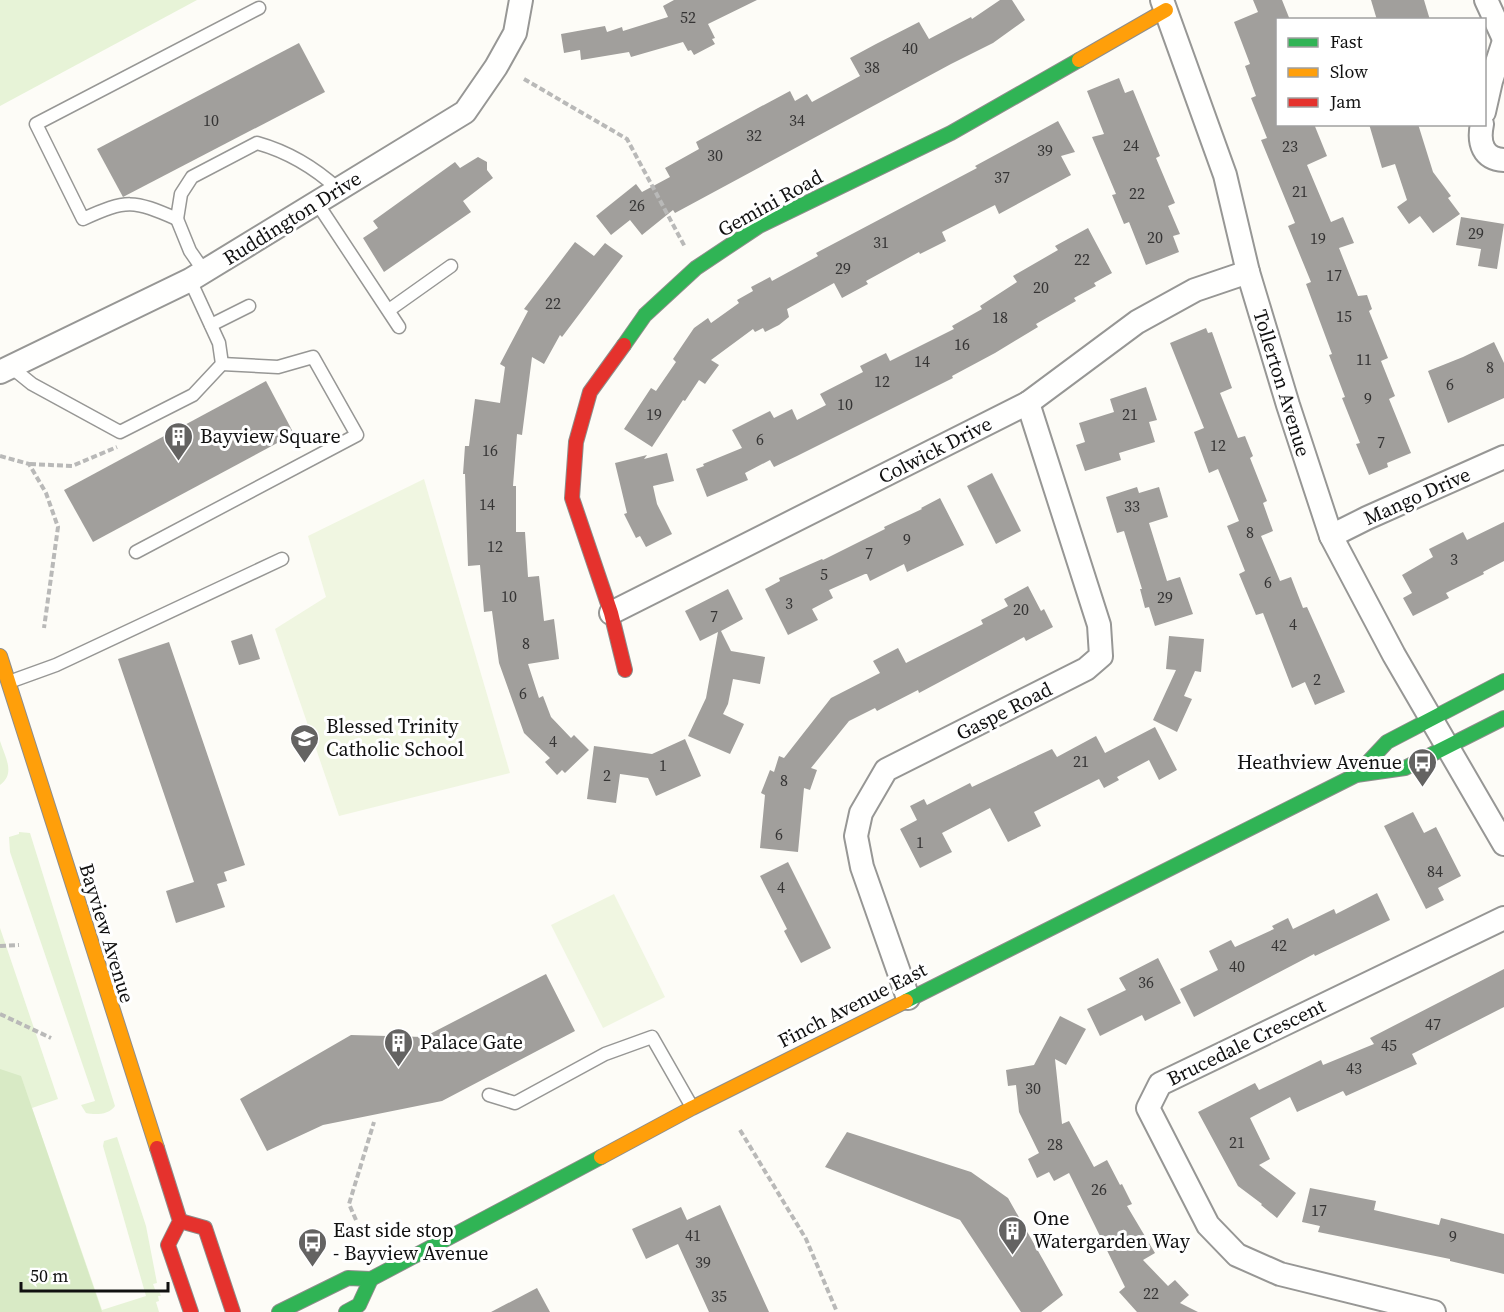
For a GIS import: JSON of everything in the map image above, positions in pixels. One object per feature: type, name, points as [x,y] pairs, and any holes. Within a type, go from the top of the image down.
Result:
[{"type":"main road","name":"Gemini Road","points":[[625,670],[610,613],[572,498],[576,442],[590,392],[645,315],[696,268],[759,226],[951,133],[1164,5]]},
{"type":"main road","name":"Bayview Avenue","points":[[0,656],[180,1221]]},
{"type":"main road","name":"Finch Avenue East","points":[[1356,775],[1388,742],[1431,717],[1504,681]]},
{"type":"main road","name":"Finch Avenue East","points":[[279,1312],[348,1278],[371,1279],[692,1108],[1356,775],[1405,768],[1504,718]]},
{"type":"main road","points":[[190,1312],[168,1245],[180,1221],[205,1228],[233,1312]]},
{"type":"main road","points":[[346,1312],[359,1305],[371,1279]]},
{"type":"street","name":"Ruddington Drive","points":[[5,369],[197,276],[465,112],[496,67],[515,33],[521,0]]},
{"type":"street","points":[[1486,0],[1504,40],[1491,81],[1486,107]]},
{"type":"street","name":"Tollerton Avenue","points":[[1164,5],[1225,175],[1248,272],[1331,536],[1394,656],[1448,747]]},
{"type":"street","points":[[1482,126],[1479,137],[1482,150],[1492,159],[1504,160]]},
{"type":"street","name":"Colwick Drive","points":[[610,613],[1028,404],[1137,322],[1195,290],[1248,272]]},
{"type":"street","name":"Gaspe Road","points":[[908,998],[862,867],[856,836],[861,813],[886,770],[1086,669],[1101,656],[1099,625],[1028,404]]},
{"type":"street","name":"Mango Drive","points":[[1331,536],[1504,457]]},
{"type":"street","points":[[1448,747],[1504,844]]},
{"type":"street","name":"Brucedale Crescent","points":[[1434,1312],[1280,1274],[1237,1255],[1208,1225],[1148,1108],[1160,1083],[1504,918]]},
{"type":"lane","points":[[177,219],[135,203],[110,206],[83,219],[36,124],[259,8]]},
{"type":"lane","points":[[222,364],[219,343],[211,325],[190,252],[177,219],[181,194],[192,177],[257,143],[282,150],[320,172],[338,189]]},
{"type":"lane","points":[[316,202],[399,327]]},
{"type":"lane","points":[[389,310],[451,266]]},
{"type":"lane","points":[[211,325],[249,306]]},
{"type":"lane","points":[[5,369],[120,432],[193,395],[222,364],[279,367],[314,357],[357,435],[136,552]]},
{"type":"lane","points":[[8,682],[56,665],[282,559]]},
{"type":"lane","points":[[489,1095],[515,1103],[605,1054],[652,1037],[692,1108]]},
{"type":"path","points":[[524,79],[627,140],[696,268]]},
{"type":"path","points":[[0,456],[29,464],[72,466],[126,443]]},
{"type":"path","points":[[29,464],[46,493],[58,527],[44,628]]},
{"type":"path","points":[[0,946],[20,945]]},
{"type":"path","points":[[0,1014],[51,1038]]},
{"type":"path","points":[[356,1220],[349,1204],[374,1122]]},
{"type":"path","points":[[740,1130],[806,1239],[837,1312]]},
{"type":"green space","points":[[0,0],[197,0],[0,106]]},
{"type":"green space","points":[[424,479],[510,773],[339,816],[275,629],[326,597],[308,536]]},
{"type":"green space","points":[[0,741],[8,770],[5,780],[0,785]]},
{"type":"green space","points":[[19,832],[30,833],[115,1106],[106,1113],[86,1113],[81,1105],[95,1101],[10,852],[9,837]]},
{"type":"green space","points":[[614,894],[665,997],[603,1028],[551,925]]},
{"type":"green space","points":[[0,928],[58,1099],[32,1108],[102,1310],[146,1296],[103,1146],[104,1141],[117,1137],[146,1226],[157,1283],[153,1284],[156,1292],[159,1291],[161,1296],[158,1296],[159,1301],[156,1302],[159,1312],[0,1312]]},
{"type":"green space","points":[[0,1069],[21,1076],[102,1312],[0,1312]]},
{"type":"building","points":[[674,0],[757,0],[708,24],[715,38],[712,39],[715,44],[694,55],[691,50],[688,51],[683,42],[631,57],[629,52],[581,60],[580,50],[564,53],[561,34],[605,26],[607,32],[622,27],[623,31],[668,17],[663,6]]},
{"type":"building","points":[[1000,0],[1012,0],[1025,20],[993,43],[675,213],[673,210],[642,235],[630,220],[611,235],[596,216],[636,184],[642,192],[670,177],[665,168],[699,149],[696,142],[790,91],[795,101],[807,94],[812,102],[860,76],[850,58],[876,44],[919,22],[929,39],[971,17],[972,19]]},
{"type":"building","points":[[1253,0],[1282,0],[1289,18],[1276,18],[1276,126],[1315,126],[1327,156],[1307,165],[1331,222],[1343,217],[1354,243],[1339,248],[1358,296],[1367,295],[1372,309],[1369,311],[1388,358],[1381,361],[1395,396],[1389,399],[1411,453],[1387,463],[1388,467],[1369,475],[1356,444],[1360,443],[1342,398],[1345,397],[1329,355],[1332,354],[1306,284],[1311,282],[1288,226],[1295,223],[1261,140],[1267,138],[1251,98],[1256,96],[1245,66],[1250,64],[1234,22],[1258,12]]},
{"type":"building","points":[[1371,0],[1424,0],[1429,18],[1376,18]]},
{"type":"building","points":[[299,43],[325,92],[123,197],[97,149]]},
{"type":"building","points":[[1119,78],[1125,93],[1133,90],[1160,156],[1156,158],[1175,203],[1168,206],[1180,234],[1173,236],[1179,252],[1146,265],[1129,222],[1124,224],[1112,195],[1116,194],[1092,137],[1104,134],[1087,91]]},
{"type":"building","points":[[1058,121],[1075,152],[1061,156],[1071,175],[999,214],[995,205],[942,232],[946,241],[920,254],[919,252],[866,281],[868,284],[842,298],[834,283],[787,309],[789,317],[779,325],[765,332],[763,328],[755,332],[753,329],[711,360],[719,365],[705,384],[699,380],[652,447],[624,429],[651,388],[656,391],[676,362],[673,359],[694,328],[708,318],[711,323],[739,303],[737,300],[753,291],[751,287],[770,277],[772,281],[818,256],[816,253],[977,168],[975,166]]},
{"type":"building","points":[[1370,126],[1419,126],[1433,172],[1451,196],[1448,198],[1460,214],[1433,233],[1420,216],[1409,224],[1397,207],[1407,200],[1395,164],[1382,168]]},
{"type":"building","points":[[478,157],[487,162],[487,170],[493,178],[463,201],[471,212],[384,272],[363,238],[378,228],[373,221],[455,162],[460,168]]},
{"type":"building","points":[[1461,217],[1504,224],[1497,269],[1478,266],[1481,249],[1456,245]]},
{"type":"building","points":[[1088,228],[1112,273],[1094,283],[1096,286],[1074,298],[1076,301],[1036,324],[1038,327],[952,376],[953,378],[774,467],[770,460],[745,473],[748,480],[707,497],[696,469],[742,448],[732,430],[770,411],[774,418],[792,409],[797,420],[826,405],[820,394],[863,372],[860,366],[886,353],[890,361],[954,329],[952,326],[982,309],[980,306],[1017,282],[1013,276],[1058,250],[1055,246]]},
{"type":"building","points":[[575,242],[594,256],[605,243],[623,256],[562,337],[560,335],[544,364],[532,357],[522,435],[517,434],[513,486],[516,486],[516,532],[525,532],[528,577],[539,576],[544,621],[554,619],[559,659],[528,664],[539,698],[543,696],[551,717],[571,738],[574,735],[589,750],[565,773],[562,770],[557,775],[545,762],[550,758],[524,733],[499,663],[492,611],[484,612],[480,565],[468,566],[465,474],[463,474],[465,446],[469,446],[475,399],[500,403],[505,367],[500,364],[528,311],[524,309]]},
{"type":"building","points":[[1206,328],[1208,333],[1212,332],[1232,388],[1220,393],[1238,438],[1245,436],[1253,456],[1250,458],[1267,501],[1263,503],[1273,531],[1261,536],[1280,581],[1291,577],[1303,608],[1307,607],[1345,692],[1315,705],[1305,682],[1292,688],[1263,613],[1256,615],[1239,574],[1245,571],[1227,526],[1239,521],[1218,469],[1209,473],[1194,432],[1204,428],[1170,343]]},
{"type":"building","points":[[1494,342],[1504,363],[1504,398],[1448,423],[1428,371]]},
{"type":"building","name":"Bayview Square","points":[[266,381],[294,434],[93,542],[64,490]]},
{"type":"building","points":[[1146,387],[1157,420],[1149,422],[1155,442],[1119,453],[1121,460],[1085,471],[1076,445],[1085,442],[1079,423],[1114,412],[1110,399]]},
{"type":"building","points":[[667,453],[674,481],[653,486],[657,504],[672,534],[646,547],[640,536],[636,538],[624,514],[627,513],[615,463],[647,455],[644,459]]},
{"type":"building","points":[[992,473],[1021,531],[996,544],[967,486]]},
{"type":"building","points":[[1137,487],[1139,493],[1159,487],[1168,517],[1149,523],[1167,581],[1180,577],[1193,614],[1155,626],[1149,607],[1145,608],[1140,589],[1142,589],[1124,531],[1117,533],[1106,497]]},
{"type":"building","points":[[940,498],[964,545],[907,572],[904,564],[870,581],[865,574],[829,590],[833,598],[812,609],[818,620],[788,635],[765,589],[780,581],[779,578],[823,560]]},
{"type":"building","points":[[1504,522],[1504,561],[1446,593],[1449,598],[1413,616],[1403,598],[1412,593],[1402,575],[1433,557],[1429,549],[1463,532],[1467,540]]},
{"type":"building","points":[[1028,586],[1041,611],[1044,609],[1053,627],[1026,641],[1024,637],[919,693],[918,690],[877,711],[875,708],[849,721],[811,768],[817,770],[810,790],[804,788],[798,852],[760,848],[765,795],[761,793],[770,770],[774,772],[779,756],[784,758],[831,698],[880,673],[873,661],[898,648],[906,663],[983,624],[981,620],[1008,606],[1004,599]]},
{"type":"building","points":[[728,589],[743,619],[721,631],[731,651],[765,657],[760,684],[733,679],[728,704],[723,714],[744,724],[730,754],[688,736],[706,698],[718,632],[700,641],[685,611]]},
{"type":"building","points":[[252,634],[260,659],[239,665],[231,641]]},
{"type":"building","points":[[1169,636],[1204,639],[1201,672],[1195,671],[1184,696],[1192,699],[1177,732],[1153,720],[1176,670],[1166,669]]},
{"type":"building","points":[[169,642],[245,865],[224,872],[227,881],[217,884],[225,907],[176,923],[166,891],[194,882],[118,659]]},
{"type":"building","points":[[1155,727],[1177,770],[1159,780],[1149,760],[1117,777],[1119,780],[1104,788],[1099,779],[1034,812],[1041,826],[1008,842],[990,808],[942,833],[952,852],[920,868],[900,829],[917,820],[910,806],[924,799],[927,805],[970,783],[972,787],[1052,749],[1057,757],[1096,736],[1105,753]]},
{"type":"building","points":[[685,739],[701,776],[656,796],[648,778],[620,774],[616,803],[587,799],[594,746],[652,754]]},
{"type":"building","points":[[1413,812],[1424,833],[1436,827],[1461,876],[1438,888],[1444,900],[1426,909],[1384,826]]},
{"type":"building","points":[[788,862],[831,948],[801,963],[784,931],[787,929],[760,876]]},
{"type":"building","points":[[1377,893],[1390,920],[1315,956],[1314,954],[1194,1017],[1180,989],[1218,970],[1209,951],[1231,940],[1235,947],[1274,929],[1272,926],[1288,918],[1293,929],[1334,909],[1336,914]]},
{"type":"building","points":[[1158,958],[1181,1003],[1145,1021],[1142,1015],[1100,1036],[1087,1009],[1126,990],[1119,978]]},
{"type":"building","points":[[1504,969],[1504,1007],[1412,1054],[1417,1064],[1346,1096],[1343,1091],[1297,1112],[1290,1097],[1250,1118],[1270,1159],[1259,1165],[1296,1193],[1277,1218],[1238,1186],[1198,1112],[1255,1083],[1259,1090],[1321,1060],[1323,1065],[1374,1044],[1370,1038]]},
{"type":"building","name":"Palace Gate","points":[[546,974],[575,1031],[442,1101],[323,1125],[267,1151],[240,1099],[351,1035],[424,1037]]},
{"type":"building","points":[[1060,1016],[1086,1029],[1066,1065],[1055,1059],[1062,1124],[1069,1121],[1094,1167],[1107,1160],[1132,1204],[1127,1206],[1155,1253],[1143,1260],[1168,1286],[1175,1280],[1189,1295],[1180,1303],[1198,1312],[1137,1312],[1119,1292],[1125,1287],[1069,1173],[1054,1181],[1049,1172],[1037,1178],[1028,1159],[1039,1153],[1019,1112],[1016,1085],[1008,1086],[1006,1070],[1034,1065]]},
{"type":"building","name":"One Watergarden Way","points":[[847,1132],[971,1172],[1008,1198],[1063,1295],[1041,1312],[1021,1312],[960,1220],[825,1167]]},
{"type":"building","points":[[1310,1188],[1376,1201],[1374,1210],[1439,1225],[1441,1218],[1504,1234],[1504,1274],[1450,1261],[1450,1259],[1318,1232],[1320,1226],[1302,1222]]},
{"type":"building","points":[[720,1205],[769,1312],[709,1312],[678,1244],[646,1259],[632,1229],[681,1207],[687,1220]]},
{"type":"building","points":[[537,1288],[550,1312],[491,1312]]},
{"type":"traffic: fast","points":[[624,345],[645,315],[696,268],[759,226],[951,133],[1079,60]]},
{"type":"traffic: fast","points":[[1356,775],[1387,742],[1504,681]]},
{"type":"traffic: fast","points":[[906,1001],[1356,775],[1405,768],[1504,718]]},
{"type":"traffic: fast","points":[[279,1312],[348,1278],[371,1279],[601,1157]]},
{"type":"traffic: fast","points":[[346,1312],[359,1305],[371,1279]]},
{"type":"traffic: slow","points":[[1079,60],[1166,10]]},
{"type":"traffic: slow","points":[[0,656],[157,1148]]},
{"type":"traffic: slow","points":[[601,1157],[692,1108],[906,1001]]},
{"type":"traffic: jam","points":[[624,345],[590,392],[576,442],[572,498],[611,613],[625,670]]},
{"type":"traffic: jam","points":[[157,1148],[180,1221],[168,1245],[191,1312]]},
{"type":"traffic: jam","points":[[180,1221],[205,1228],[233,1312]]},
{"type":"place","name":"Bayview Square","points":[[179,462]]},
{"type":"place","name":"Blessed Trinity Catholic School","points":[[305,764]]},
{"type":"place","name":"Heathview Avenue","points":[[1423,788]]},
{"type":"place","name":"Palace Gate","points":[[399,1068]]},
{"type":"place","name":"One Watergarden Way","points":[[1012,1256]]},
{"type":"place","name":"East side stop - Bayview Avenue","points":[[312,1268]]}]
